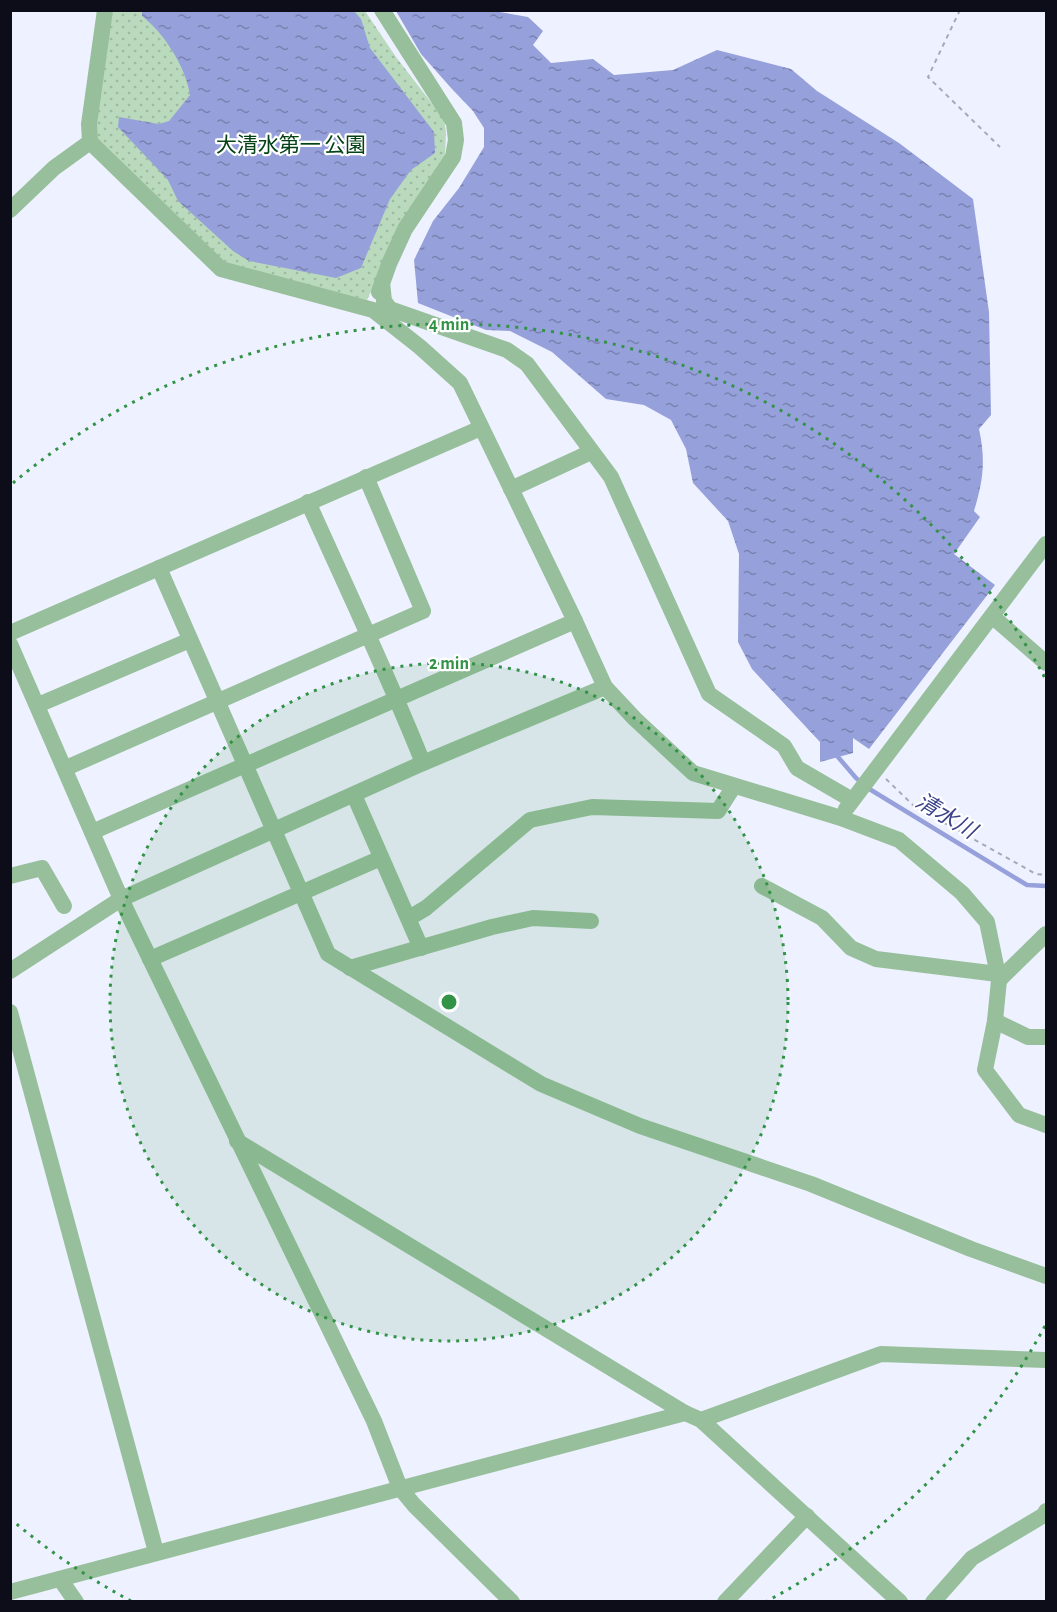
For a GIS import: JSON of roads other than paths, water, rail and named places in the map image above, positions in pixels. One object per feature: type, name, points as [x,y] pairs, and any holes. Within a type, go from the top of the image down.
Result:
[{"type":"street","points":[[105,10],[89,124],[90,142],[221,269],[373,310],[420,347],[460,383],[605,687],[635,719],[693,773],[841,818],[899,840],[962,893],[987,922],[998,977],[995,1021],[985,1070],[1019,1115],[1047,1125]]},
{"type":"street","points":[[373,310],[382,282],[405,229],[453,157],[456,140],[454,123],[382,10]]},
{"type":"street","points":[[10,210],[54,168],[90,142]]},
{"type":"street","points":[[382,282],[384,301],[390,309],[507,350],[527,364],[611,477],[709,694],[784,746],[797,768],[854,797]]},
{"type":"street","points":[[10,633],[308,501],[480,428]]},
{"type":"street","points":[[511,489],[591,452]]},
{"type":"street","points":[[66,768],[423,611],[366,477]]},
{"type":"street","points":[[308,501],[367,636],[398,699],[423,763]]},
{"type":"street","points":[[841,818],[854,797],[1047,544]]},
{"type":"street","points":[[159,568],[328,954],[541,1084],[640,1126],[811,1184],[1047,1276]]},
{"type":"street","points":[[993,617],[1047,663]]},
{"type":"street","points":[[92,832],[575,621]]},
{"type":"street","points":[[38,705],[190,640]]},
{"type":"street","points":[[10,644],[66,768],[121,899],[374,1421],[400,1488],[414,1505],[512,1602]]},
{"type":"street","points":[[10,971],[121,899],[423,763],[605,687]]},
{"type":"street","points":[[409,918],[426,908],[530,820],[592,807],[718,811],[734,786]]},
{"type":"street","points":[[354,795],[421,948]]},
{"type":"street","points":[[150,959],[381,858]]},
{"type":"street","points":[[10,876],[42,868],[64,906]]},
{"type":"street","points":[[762,886],[822,918],[851,948],[876,959],[998,977],[1047,934]]},
{"type":"street","points":[[350,968],[492,927],[533,918],[591,921]]},
{"type":"street","points":[[10,1012],[156,1552]]},
{"type":"street","points":[[995,1021],[1028,1037],[1047,1037]]},
{"type":"street","points":[[236,1140],[685,1413],[701,1419],[900,1602]]},
{"type":"street","points":[[701,1419],[881,1354],[1047,1360]]},
{"type":"street","points":[[10,1592],[685,1413]]},
{"type":"street","points":[[933,1602],[972,1558],[1046,1514]]},
{"type":"street","points":[[725,1602],[807,1516]]},
{"type":"street","points":[[60,1579],[76,1602]]},
{"type":"water","name":"大清水第一 公園","points":[[142,11],[354,11],[361,19],[370,48],[434,132],[435,153],[411,170],[390,199],[361,268],[336,278],[249,261],[233,251],[178,201],[168,180],[118,127],[119,117],[159,124],[169,121],[190,95],[184,73],[173,51],[142,16]]},
{"type":"water","points":[[396,11],[494,11],[528,17],[543,31],[533,45],[551,63],[593,59],[614,75],[673,70],[717,50],[791,69],[817,91],[899,143],[973,199],[989,312],[991,415],[979,429],[982,471],[974,511],[980,517],[954,554],[995,585],[869,749],[853,738],[853,753],[820,762],[820,742],[752,669],[738,642],[739,554],[728,521],[693,483],[686,449],[671,420],[644,405],[606,399],[552,352],[510,331],[486,330],[418,303],[414,260],[433,221],[459,188],[484,147],[484,128],[473,111],[421,54]]},
{"type":"waterway","name":"清水川","points":[[838,757],[856,778],[871,790],[1027,885],[1046,886]]}]
